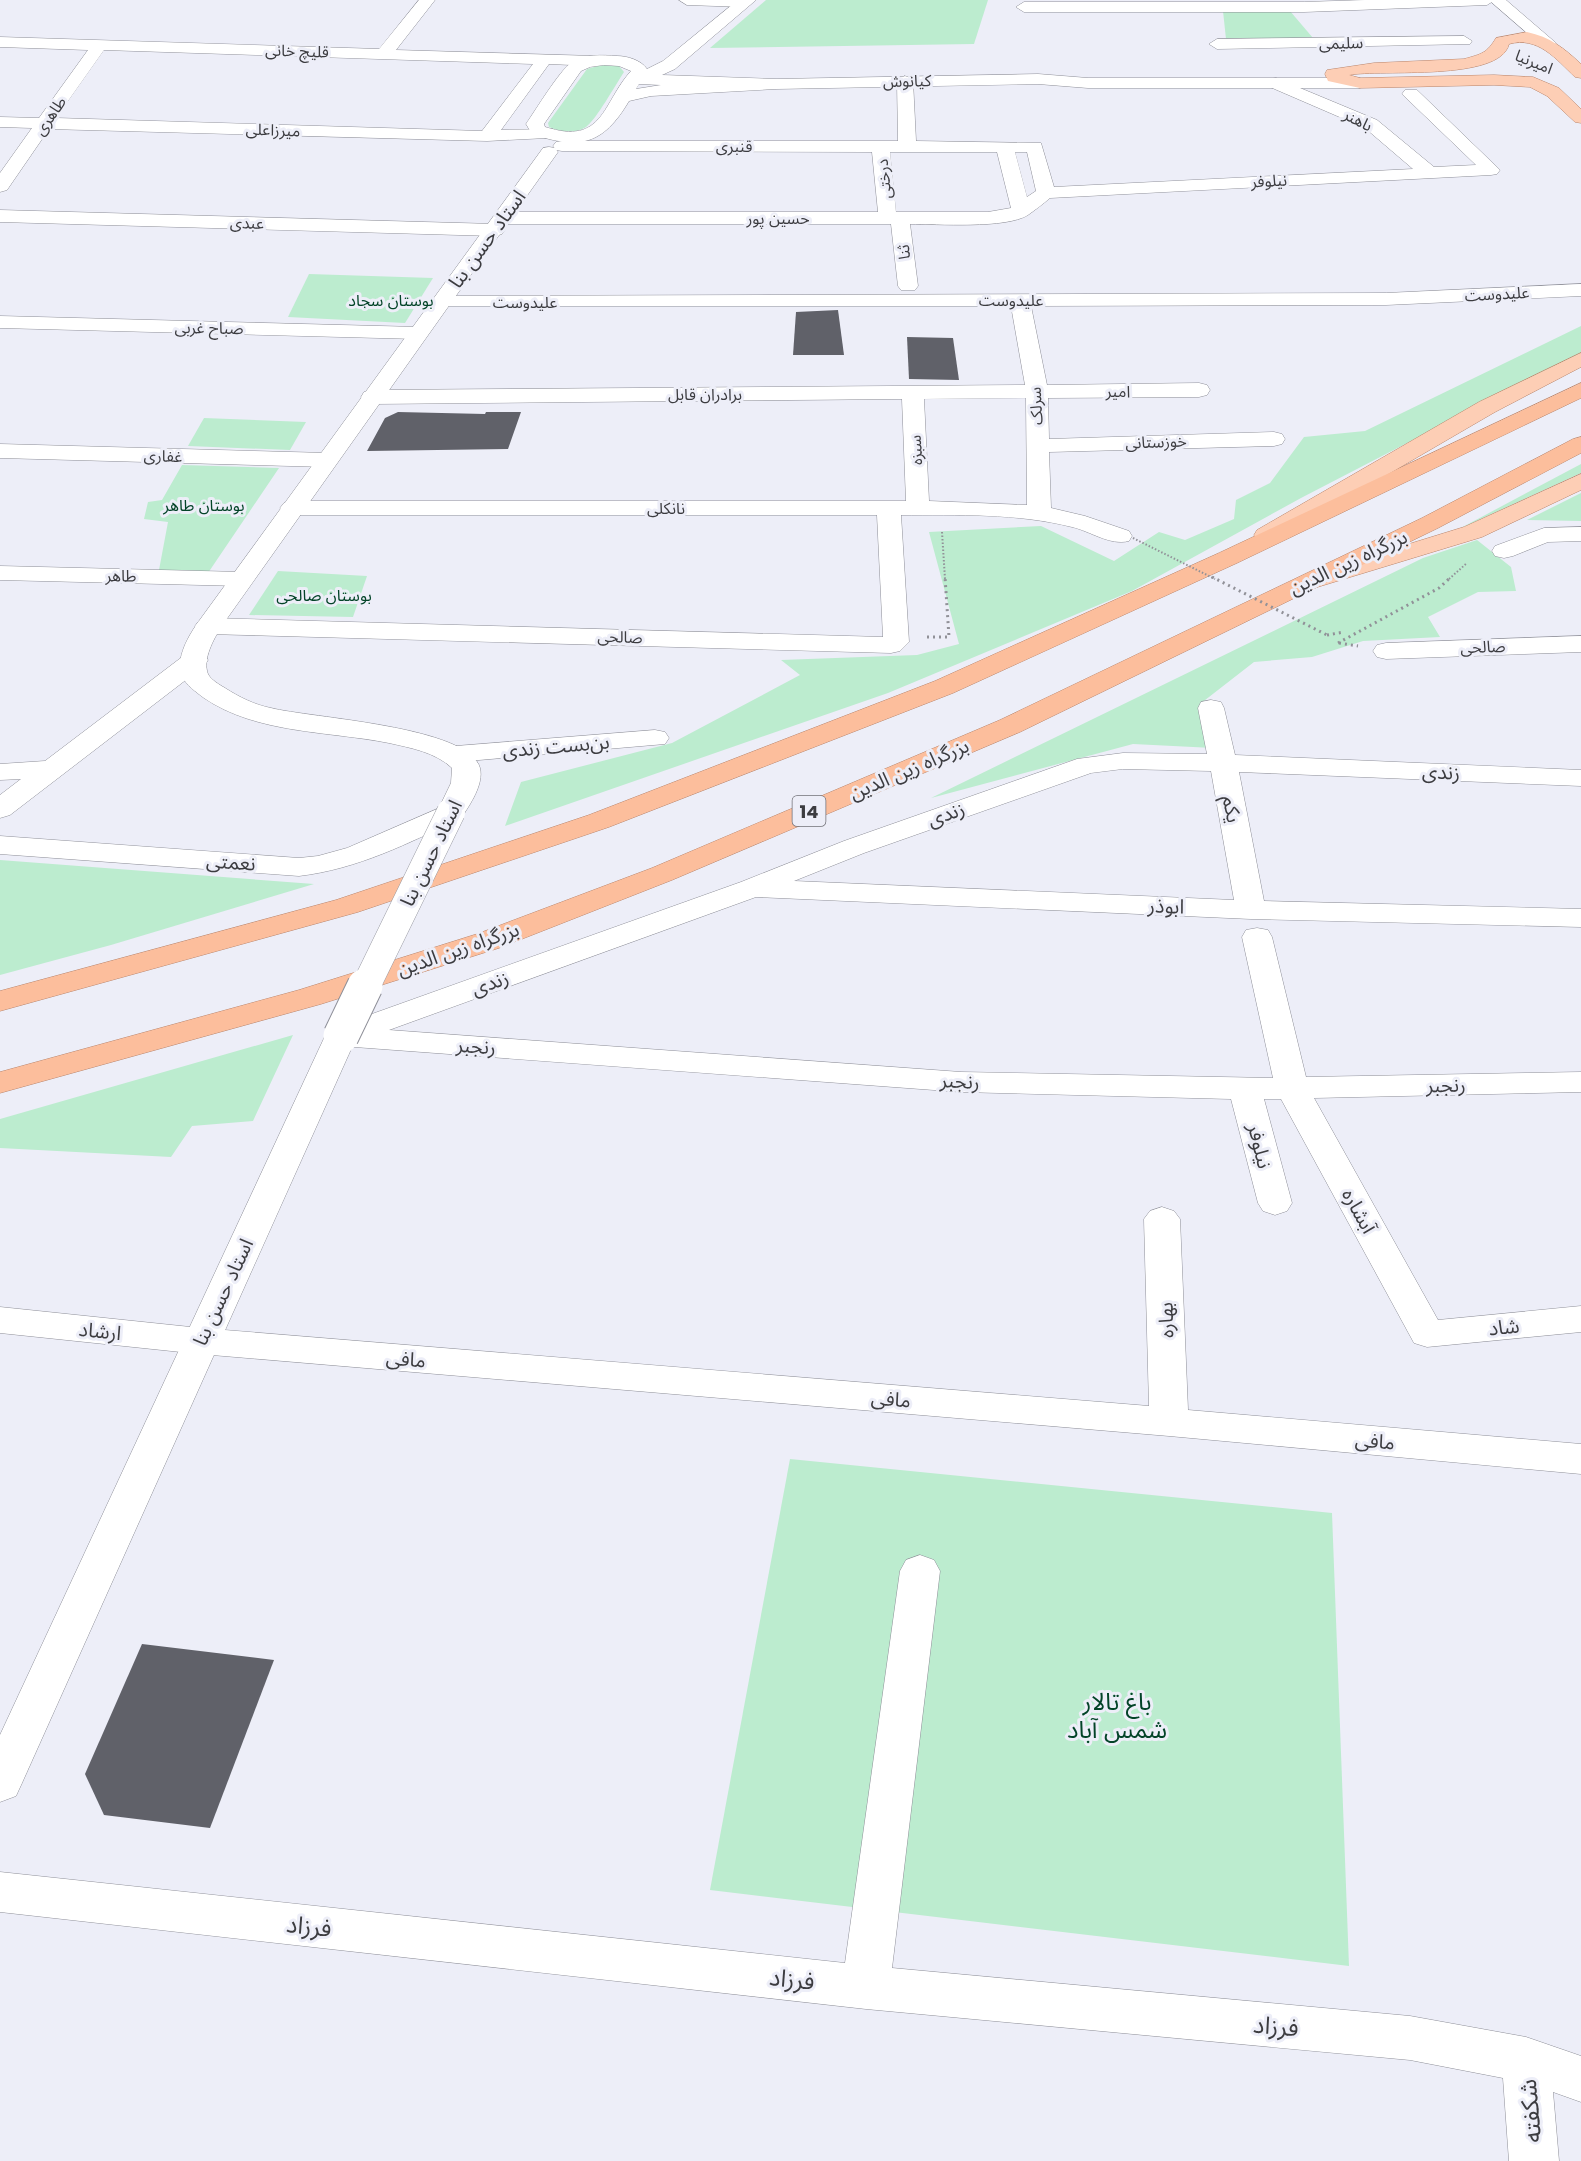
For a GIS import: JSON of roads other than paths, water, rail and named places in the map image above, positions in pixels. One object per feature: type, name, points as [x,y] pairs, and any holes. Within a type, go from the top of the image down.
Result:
[{"type":"highway","points":[[0,1001],[347,906],[599,821],[944,687],[1228,558],[1581,390]]},
{"type":"highway","name":"بزرگراه زین الدین","points":[[0,1083],[310,997],[488,941],[662,874],[1010,726],[1430,523],[1581,444]]},
{"type":"main road","points":[[1361,75],[1479,61],[1492,56],[1501,45],[1525,36],[1548,43]]},
{"type":"main road","name":"امیرنیا","points":[[1548,43],[1564,57],[1560,72],[1581,91]]},
{"type":"main road","name":"امیرنیا","points":[[1501,45],[1520,56]]},
{"type":"main road","points":[[1564,57],[1581,63]]},
{"type":"main road","points":[[1407,88],[1498,70],[1524,69],[1560,72]]},
{"type":"main road","points":[[1361,75],[1407,88],[1494,80],[1533,82],[1553,92],[1581,118]]},
{"type":"main road","points":[[1228,558],[1487,406],[1581,359]]},
{"type":"main road","points":[[1295,587],[1473,532],[1581,481]]},
{"type":"street","points":[[384,54],[427,0]]},
{"type":"street","points":[[687,0],[746,1]]},
{"type":"street","points":[[1024,7],[1486,0]]},
{"type":"street","name":"امیرنیا","points":[[1486,0],[1503,25],[1505,37],[1501,45]]},
{"type":"street","name":"امیرنیا","points":[[1497,0],[1548,43]]},
{"type":"street","points":[[634,77],[660,70],[685,53],[746,1]]},
{"type":"street","points":[[1210,3],[1218,44],[1225,62]]},
{"type":"street","points":[[1301,4],[1333,43]]},
{"type":"street","name":"سلیمی","points":[[1218,44],[1464,41]]},
{"type":"street","name":"قلیچ خانی","points":[[0,42],[599,60]]},
{"type":"street","name":"طاهری","points":[[0,186],[99,45]]},
{"type":"street","points":[[599,60],[622,61],[635,65],[639,70],[602,128],[552,144],[537,130],[535,124],[575,67],[599,60],[685,53]]},
{"type":"street","points":[[487,136],[545,59]]},
{"type":"street","points":[[1038,79],[1082,73],[1361,75]]},
{"type":"street","points":[[1038,79],[1088,83],[1276,83],[1361,75]]},
{"type":"street","name":"کیانوش","points":[[634,77],[695,82],[776,84]]},
{"type":"street","name":"کیانوش","points":[[622,97],[651,91],[776,84],[1038,79]]},
{"type":"street","points":[[905,81],[907,147]]},
{"type":"street","name":"باهنر","points":[[1276,83],[1371,124],[1429,174]]},
{"type":"street","name":"نیلوفر","points":[[1046,193],[1491,170],[1407,88]]},
{"type":"street","name":"میرزاعلی","points":[[0,122],[487,136],[552,144]]},
{"type":"street","name":"قنبری","points":[[552,144],[1035,147],[1046,193]]},
{"type":"street","name":"استاد حسن بنا","points":[[195,660],[198,645],[208,626],[499,224],[552,144]]},
{"type":"street","name":"درختی","points":[[881,147],[893,215]]},
{"type":"street","points":[[1005,147],[1021,211]]},
{"type":"street","name":"حسین پور","points":[[499,224],[893,215],[988,218],[1021,211],[1046,193]]},
{"type":"street","name":"ثنا","points":[[893,215],[908,286]]},
{"type":"street","name":"عبدی","points":[[0,216],[499,224]]},
{"type":"street","name":"علیدوست","points":[[441,302],[1386,299],[1581,290]]},
{"type":"street","name":"سرلک","points":[[1020,300],[1037,392],[1039,513]]},
{"type":"street","name":"صباح غربی","points":[[0,322],[418,333]]},
{"type":"street","name":"امیر","points":[[1037,392],[1199,390]]},
{"type":"street","name":"برادران قابل","points":[[372,397],[1037,392]]},
{"type":"street","name":"سبزه","points":[[913,393],[929,508]]},
{"type":"street","name":"خوزستانی","points":[[1038,446],[1275,439]]},
{"type":"street","name":"غفاری","points":[[0,452],[327,460]]},
{"type":"street","name":"نانکلی","points":[[292,508],[929,508],[1039,513],[1099,525],[1126,537]]},
{"type":"street","name":"صالحی","points":[[208,626],[891,645],[897,642],[889,508]]},
{"type":"street","points":[[1504,551],[1544,535],[1581,534]]},
{"type":"street","name":"طاهر","points":[[0,573],[242,579]]},
{"type":"street","name":"صالحی","points":[[1386,651],[1581,644]]},
{"type":"street","points":[[195,660],[195,675],[202,684],[233,705],[293,721],[393,736],[443,748],[456,754]]},
{"type":"street","points":[[0,809],[195,660]]},
{"type":"street","name":"یکم","points":[[1211,708],[1254,923],[1292,1088]]},
{"type":"street","name":"بن‌بست زندی","points":[[456,754],[655,738]]},
{"type":"street","name":"استاد حسن بنا","points":[[0,1783],[341,1036],[467,776],[464,763],[456,754]]},
{"type":"street","name":"زندی","points":[[341,1036],[752,888],[854,846],[1088,765],[1123,761],[1223,763],[1581,778]]},
{"type":"street","points":[[0,772],[53,769]]},
{"type":"street","name":"نعمتی","points":[[0,844],[314,867],[373,847],[451,812]]},
{"type":"street","name":"ابوذر","points":[[752,888],[1254,923],[1581,918]]},
{"type":"street","name":"رنجبر","points":[[341,1036],[962,1082],[1245,1089],[1574,1088]]},
{"type":"street","name":"آبشاره","points":[[1292,1088],[1427,1335]]},
{"type":"street","name":"نیلوفر","points":[[1245,1089],[1275,1203]]},
{"type":"street","name":"بهاره","points":[[1162,1219],[1169,1422]]},
{"type":"street","name":"شاد","points":[[1427,1335],[1581,1319]]},
{"type":"street","name":"ارشاد","points":[[0,1320],[200,1341]]},
{"type":"street","name":"مافی","points":[[200,1341],[1169,1422],[1581,1460]]},
{"type":"street","points":[[866,1987],[920,1571]]},
{"type":"street","name":"فرزاد","points":[[0,1892],[866,1987],[1410,2038],[1526,2060],[1581,2079]]},
{"type":"street","name":"شکفته","points":[[1526,2060],[1534,2161]]},
{"type":"park label","name":"بوستان سجاد","points":[[391,300]]},
{"type":"park label","name":"بوستان طاهر","points":[[204,505]]},
{"type":"park label","name":"بوستان صالحی","points":[[324,595]]},
{"type":"park label","name":"باغ تالار شمس آباد","points":[[1117,1715]]}]
